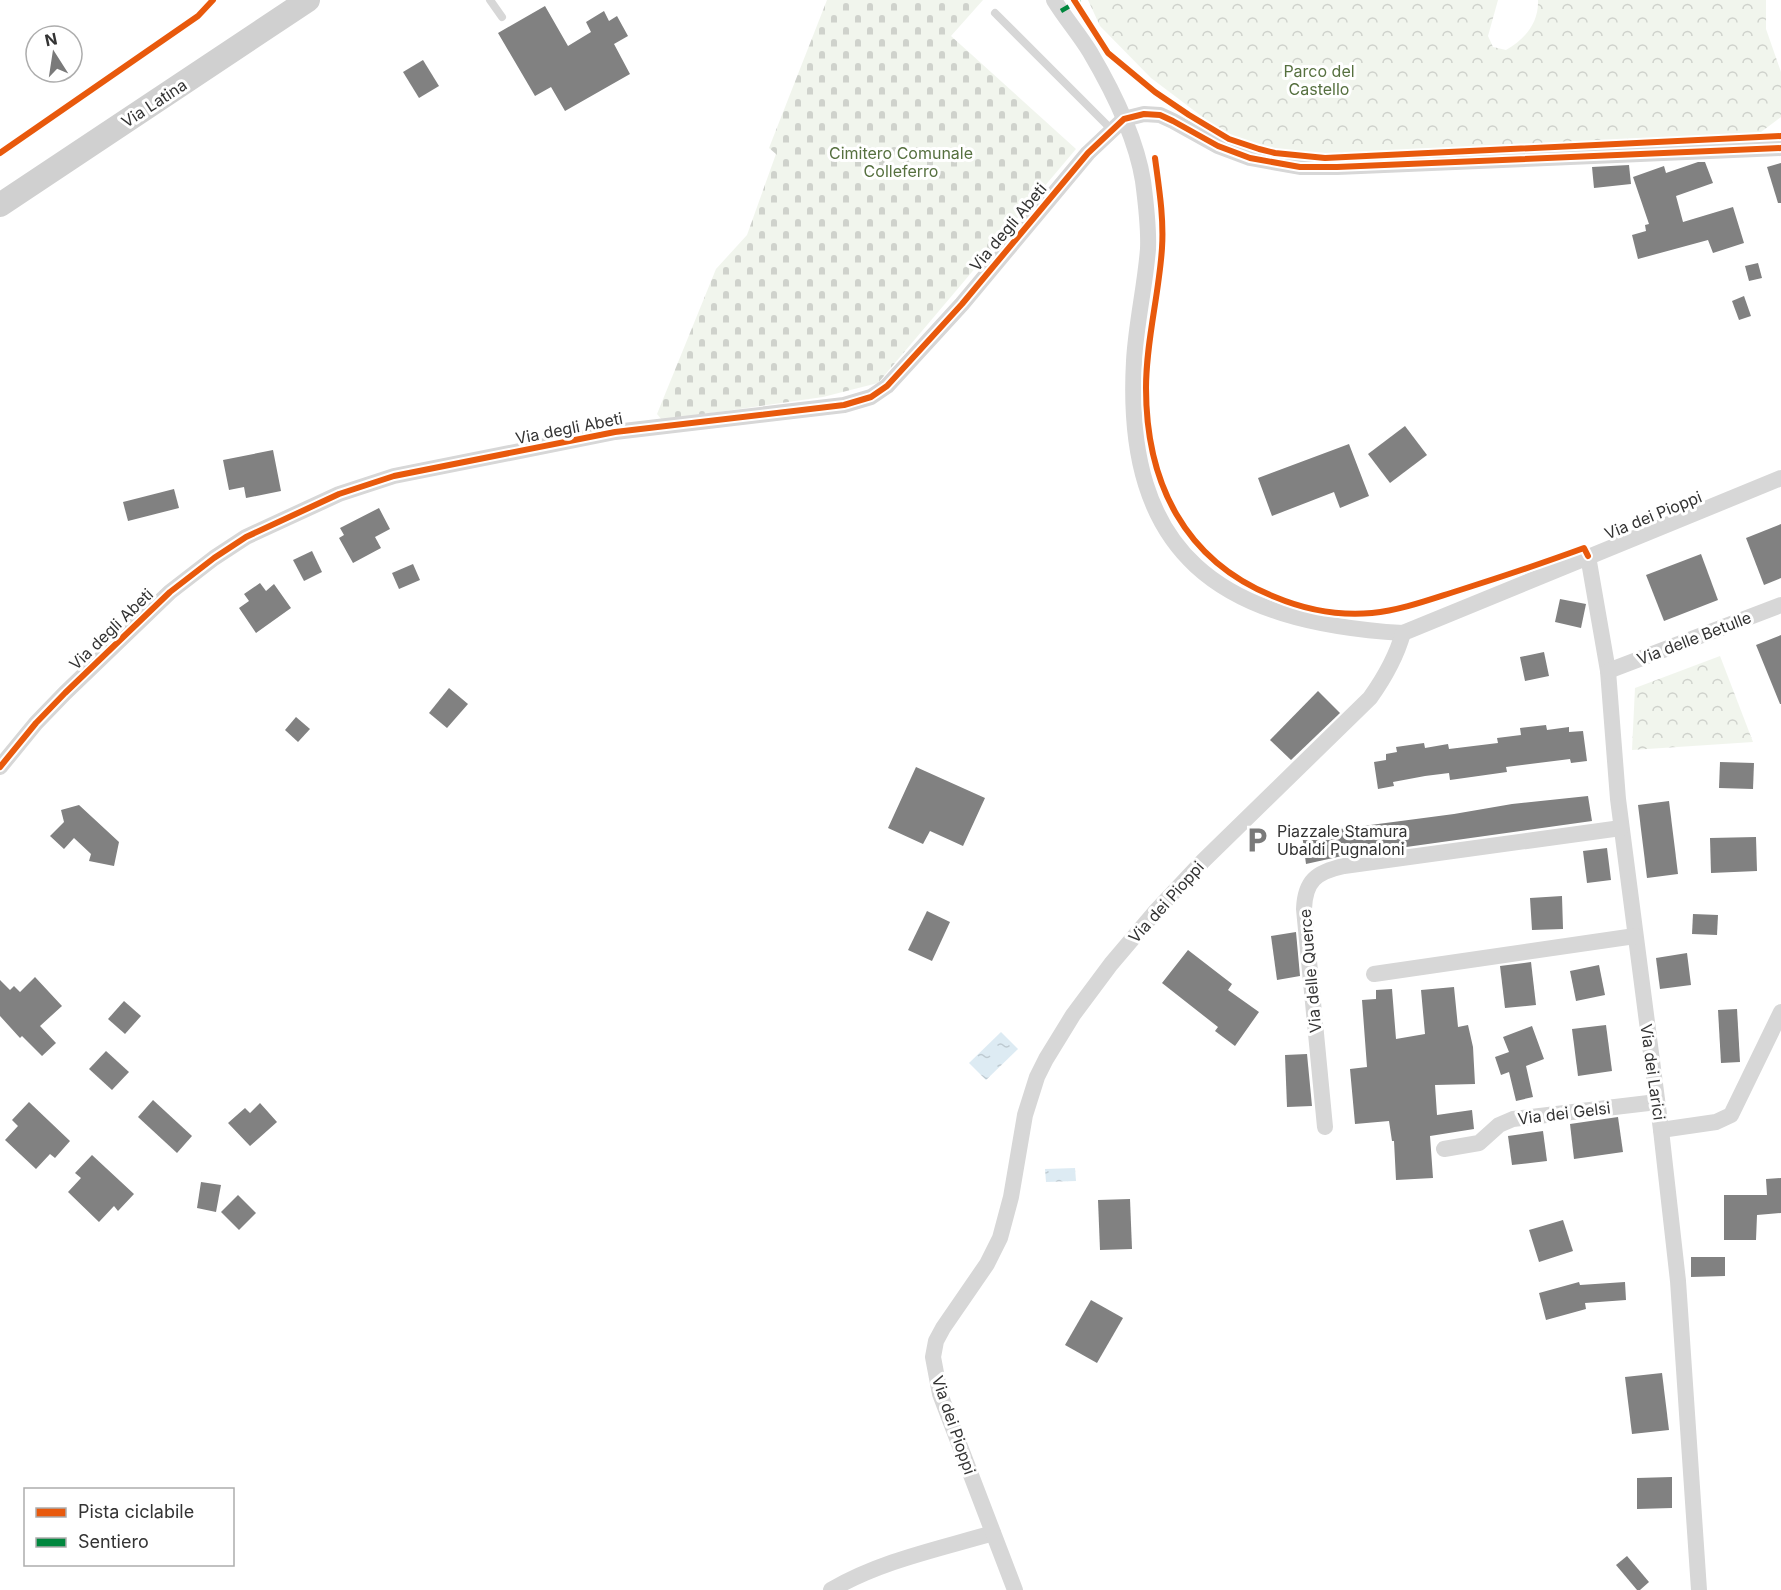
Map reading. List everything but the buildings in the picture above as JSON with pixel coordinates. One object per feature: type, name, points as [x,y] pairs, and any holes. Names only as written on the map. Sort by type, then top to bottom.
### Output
[{"type":"main road","name":"Via Latina","points":[[0,205],[308,0]]},
{"type":"street","points":[[1054,0],[1091,55],[1118,124],[1138,157],[1148,230],[1134,357],[1133,404],[1142,474],[1162,525],[1180,549],[1204,572],[1231,591],[1258,605],[1281,614],[1321,624],[1403,633]]},
{"type":"street","points":[[1118,124],[1144,114],[1160,116],[1235,153],[1267,162],[1300,167],[1337,168],[1781,148]]},
{"type":"street","name":"Via degli Abeti","points":[[0,767],[36,723],[65,693],[170,592],[246,537],[339,494],[394,476],[615,432],[844,405],[877,394],[933,337],[1077,165],[1118,124]]},
{"type":"street","name":"Via dei Pioppi","points":[[1015,1590],[938,1386],[933,1353],[936,1341],[945,1324],[974,1284],[1000,1238],[1011,1197],[1025,1115],[1037,1077],[1079,1006],[1150,918],[1203,861],[1370,698],[1389,669],[1403,633],[1781,478]]},
{"type":"street","name":"Via dei Larici","points":[[1588,556],[1608,671],[1622,828],[1678,1281],[1699,1590]]},
{"type":"street","name":"Via delle Betulle","points":[[1608,671],[1781,605]]},
{"type":"street","name":"Via delle Querce","points":[[1324,1127],[1304,909],[1306,892],[1313,880],[1325,872],[1344,866],[1622,828]]},
{"type":"street","points":[[1374,974],[1635,936]]},
{"type":"street","points":[[1661,1130],[1716,1122],[1731,1115],[1781,1012]]},
{"type":"street","name":"Via dei Gelsi","points":[[1444,1149],[1479,1143],[1499,1125],[1513,1119],[1657,1102]]},
{"type":"street","points":[[831,1590],[903,1559],[993,1533]]},
{"type":"lane","points":[[490,0],[502,18]]},
{"type":"lane","points":[[995,13],[1118,124]]},
{"type":"green space","name":"Cimitero Comunale Colleferro","points":[[827,0],[983,0],[951,36],[1076,149],[878,383],[823,397],[662,420],[657,414],[716,269],[747,235],[776,154],[769,148]]},
{"type":"green space","name":"Parco del Castello","points":[[1088,0],[1498,0],[1488,36],[1493,47],[1506,50],[1530,30],[1536,16],[1538,0],[1766,0],[1766,29],[1781,72],[1781,117],[1757,135],[1730,143],[1654,145],[1520,154],[1478,146],[1321,161],[1273,155],[1229,137],[1151,78],[1100,26]]},
{"type":"green space","points":[[1720,656],[1753,742],[1632,750],[1635,688]]},
{"type":"water","points":[[1001,1032],[1018,1049],[986,1080],[969,1063]]},
{"type":"water","points":[[1075,1168],[1076,1181],[1046,1182],[1045,1169]]},
{"type":"marked path","points":[[1061,11],[1080,0]]},
{"type":"cycle path","points":[[0,153],[198,16],[213,0]]},
{"type":"cycle path","points":[[1074,0],[1108,53],[1155,92],[1229,139],[1275,153],[1325,158],[1781,136]]},
{"type":"cycle path","points":[[0,767],[36,723],[65,693],[170,592],[246,537],[339,494],[394,476],[615,432],[844,405],[871,397],[887,386],[962,304],[1088,153],[1124,119],[1144,114],[1160,115],[1218,146],[1250,158],[1300,167],[1781,148]]},
{"type":"cycle path","points":[[1155,158],[1161,203],[1162,237],[1147,370],[1148,422],[1153,455],[1163,486],[1176,514],[1194,540],[1216,562],[1243,582],[1287,602],[1310,609],[1359,614],[1383,612],[1416,604],[1584,548],[1588,556]]},
{"type":"place","name":"Piazzale Stamura Ubaldi Pugnaloni","points":[[1257,840]]}]
